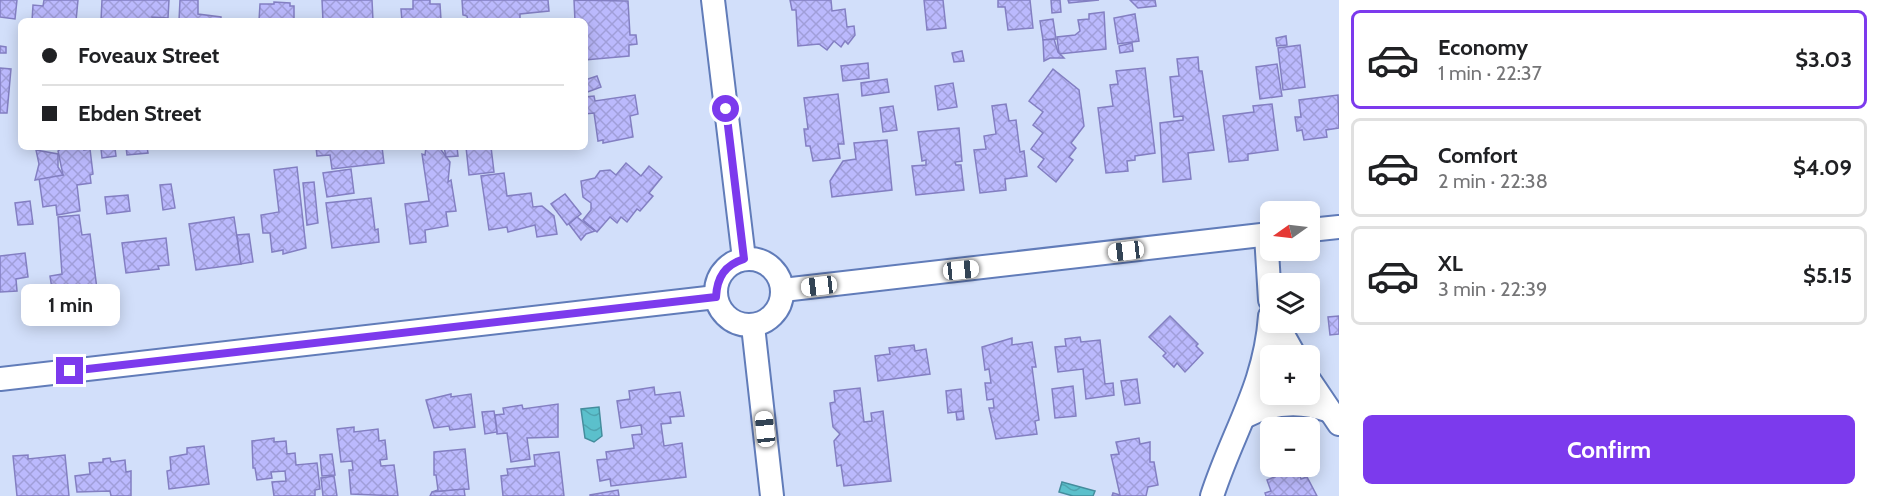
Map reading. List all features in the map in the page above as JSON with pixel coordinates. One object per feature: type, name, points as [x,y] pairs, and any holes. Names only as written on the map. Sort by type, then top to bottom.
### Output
[{"type":"street","points":[[713,0],[744,259]]},
{"type":"street","points":[[1320,229],[1339,227]]},
{"type":"street","points":[[783,290],[1260,236]]},
{"type":"street","points":[[744,259],[766,263],[774,270],[783,290],[782,300],[771,318],[753,326],[729,319],[716,297],[720,277],[726,268],[744,259]]},
{"type":"street","points":[[0,379],[716,297]]},
{"type":"street","points":[[753,326],[772,496]]},
{"type":"street","points":[[1212,496],[1264,363],[1268,333]]},
{"type":"street","points":[[1320,396],[1334,418]]},
{"type":"street","points":[[1244,417],[1267,407],[1292,403],[1334,418]]},
{"type":"water","points":[[599,407],[602,436],[594,442],[585,438],[581,409]]},
{"type":"water","points":[[1062,482],[1095,491],[1093,496],[1073,496],[1059,492]]},
{"type":"building","points":[[0,0],[17,0],[15,19],[0,17]]},
{"type":"building","points":[[44,0],[78,0],[76,18],[32,18],[33,5],[43,6]]},
{"type":"building","points":[[102,0],[169,0],[168,18],[101,18]]},
{"type":"building","points":[[180,0],[198,0],[198,14],[221,17],[221,18],[179,18]]},
{"type":"building","points":[[322,0],[372,0],[373,18],[323,18]]},
{"type":"building","points":[[413,0],[430,0],[430,4],[440,4],[441,18],[402,18],[401,9],[413,9]]},
{"type":"building","points":[[462,0],[548,0],[549,11],[520,14],[520,18],[467,18],[463,15]]},
{"type":"building","points":[[574,0],[628,1],[630,35],[636,35],[637,44],[629,45],[629,56],[588,60],[588,18],[575,18]]},
{"type":"building","points":[[790,0],[831,0],[832,11],[845,9],[847,27],[854,26],[855,35],[848,44],[845,41],[841,47],[834,41],[827,50],[819,44],[798,46],[796,10],[792,10]]},
{"type":"building","points":[[924,0],[943,0],[946,28],[927,30]]},
{"type":"building","points":[[998,0],[1030,0],[1033,28],[1008,30],[1005,7],[998,7]]},
{"type":"building","points":[[1051,0],[1060,0],[1061,12],[1052,13]]},
{"type":"building","points":[[1068,0],[1099,0],[1069,3]]},
{"type":"building","points":[[1130,0],[1155,0],[1156,6],[1138,8]]},
{"type":"building","points":[[274,2],[290,3],[290,6],[294,6],[294,18],[259,18],[260,4],[274,4]]},
{"type":"building","points":[[1104,12],[1106,49],[1059,54],[1057,37],[1075,35],[1080,31],[1078,20],[1089,19],[1089,14]]},
{"type":"building","points":[[1135,14],[1139,41],[1118,44],[1114,18]]},
{"type":"building","points":[[1053,19],[1056,39],[1043,40],[1040,21]]},
{"type":"building","points":[[1286,36],[1287,45],[1277,46],[1276,38]]},
{"type":"building","points":[[1054,39],[1058,52],[1064,58],[1050,58],[1044,61],[1043,40]]},
{"type":"building","points":[[1132,43],[1133,51],[1120,53],[1119,46]]},
{"type":"building","points":[[1300,45],[1305,87],[1283,90],[1278,48]]},
{"type":"building","points":[[0,46],[6,47],[6,53],[0,53]]},
{"type":"building","points":[[962,51],[964,61],[954,62],[952,53]]},
{"type":"building","points":[[1198,57],[1214,150],[1188,153],[1191,179],[1163,182],[1160,123],[1183,120],[1183,116],[1174,117],[1170,77],[1179,76],[1177,59]]},
{"type":"building","points":[[868,63],[869,78],[843,81],[841,66]]},
{"type":"building","points":[[1277,64],[1282,96],[1260,99],[1256,67]]},
{"type":"building","points":[[0,68],[11,69],[7,113],[0,113]]},
{"type":"building","points":[[1145,68],[1155,153],[1135,156],[1135,160],[1127,161],[1128,171],[1106,173],[1098,108],[1113,106],[1110,85],[1118,84],[1116,71]]},
{"type":"building","points":[[1053,69],[1079,90],[1084,126],[1071,143],[1076,148],[1069,157],[1073,160],[1056,182],[1038,167],[1044,159],[1031,149],[1043,133],[1033,125],[1043,112],[1029,101]]},
{"type":"building","points":[[597,76],[601,87],[588,92],[588,79]]},
{"type":"building","points":[[887,79],[889,92],[862,96],[861,83]]},
{"type":"building","points":[[953,83],[957,107],[938,110],[935,86]]},
{"type":"building","points":[[838,94],[844,144],[838,144],[840,158],[813,161],[810,146],[806,146],[804,129],[808,129],[804,98]]},
{"type":"building","points":[[635,95],[638,114],[630,116],[633,137],[603,143],[603,140],[598,141],[594,113],[588,114],[588,97],[594,96],[595,101]]},
{"type":"building","points":[[1338,95],[1339,128],[1326,130],[1327,137],[1304,140],[1302,130],[1297,131],[1295,117],[1301,117],[1299,100]]},
{"type":"building","points":[[1006,104],[1009,121],[1016,120],[1020,152],[1024,151],[1027,176],[1005,179],[1006,190],[980,193],[974,150],[986,149],[984,136],[996,134],[992,106]]},
{"type":"building","points":[[1272,104],[1278,150],[1248,154],[1248,160],[1229,162],[1223,116],[1254,112],[1253,106]]},
{"type":"building","points":[[893,106],[897,130],[883,132],[880,108]]},
{"type":"building","points":[[959,128],[962,161],[955,162],[956,165],[961,165],[964,190],[916,195],[912,166],[926,165],[926,160],[922,161],[918,132]]},
{"type":"building","points":[[887,140],[892,190],[832,197],[830,181],[843,161],[856,159],[854,143]]},
{"type":"building","points":[[36,150],[58,154],[58,167],[63,175],[35,180],[39,164]]},
{"type":"building","points":[[90,150],[93,174],[90,175],[91,183],[77,185],[80,211],[57,215],[56,205],[43,207],[39,178],[63,175],[58,151]]},
{"type":"building","points":[[101,150],[115,150],[116,156],[102,158]]},
{"type":"building","points":[[126,150],[148,150],[148,153],[127,155]]},
{"type":"building","points":[[316,150],[382,150],[384,163],[332,169],[330,155],[317,156]]},
{"type":"building","points":[[426,150],[441,150],[450,162],[448,182],[451,180],[456,211],[446,212],[448,226],[425,230],[426,242],[410,244],[405,204],[429,201],[422,154],[425,155]]},
{"type":"building","points":[[445,150],[457,150],[458,156],[446,157]]},
{"type":"building","points":[[466,150],[491,150],[494,172],[469,175]]},
{"type":"building","points":[[626,163],[641,176],[649,166],[662,177],[649,193],[653,196],[640,211],[637,209],[627,222],[621,217],[617,223],[610,217],[597,232],[583,220],[591,210],[591,203],[583,197],[581,181],[595,178],[600,171],[610,170],[616,175]]},
{"type":"building","points":[[297,167],[306,248],[283,254],[283,250],[272,252],[270,233],[263,233],[261,215],[279,212],[274,170]]},
{"type":"building","points":[[351,169],[354,193],[327,197],[323,173]]},
{"type":"building","points":[[504,173],[507,196],[531,193],[533,207],[542,206],[554,216],[557,234],[537,237],[535,225],[508,232],[507,227],[489,230],[481,176]]},
{"type":"building","points":[[314,182],[318,223],[307,225],[303,183]]},
{"type":"building","points":[[171,184],[175,208],[163,210],[160,185]]},
{"type":"building","points":[[565,194],[581,214],[567,225],[551,204]]},
{"type":"building","points":[[128,195],[130,211],[107,214],[105,197]]},
{"type":"building","points":[[371,198],[379,242],[332,248],[326,203]]},
{"type":"building","points":[[30,201],[33,224],[18,225],[15,203]]},
{"type":"building","points":[[79,215],[82,235],[90,234],[97,289],[53,295],[50,276],[62,274],[58,217]]},
{"type":"building","points":[[234,217],[241,264],[196,270],[189,224]]},
{"type":"building","points":[[577,217],[595,231],[586,234],[581,240],[569,224]]},
{"type":"building","points":[[249,234],[253,262],[241,264],[237,235]]},
{"type":"building","points":[[166,238],[169,265],[158,266],[159,269],[126,273],[122,243]]},
{"type":"building","points":[[25,253],[28,277],[16,279],[17,291],[0,292],[0,256]]},
{"type":"building","points":[[1170,316],[1198,344],[1196,346],[1203,353],[1185,372],[1177,363],[1174,367],[1163,356],[1166,353],[1149,337]]},
{"type":"building","points":[[1339,316],[1339,334],[1330,335],[1328,317]]},
{"type":"building","points":[[1080,337],[1081,342],[1100,340],[1105,384],[1113,383],[1114,395],[1086,399],[1083,369],[1058,372],[1055,347],[1066,346],[1065,339]]},
{"type":"building","points":[[1012,338],[1012,345],[1032,342],[1036,367],[1032,367],[1039,420],[1035,421],[1037,434],[996,439],[989,408],[994,408],[993,399],[987,400],[985,383],[991,383],[989,369],[985,370],[982,347]]},
{"type":"building","points":[[914,345],[915,351],[926,349],[930,374],[878,381],[875,356],[890,354],[889,348]]},
{"type":"building","points":[[1137,379],[1140,403],[1125,405],[1121,381]]},
{"type":"building","points":[[1073,386],[1076,416],[1055,418],[1052,389]]},
{"type":"building","points":[[654,387],[655,395],[680,392],[684,416],[670,417],[671,423],[661,424],[664,446],[682,443],[686,477],[611,486],[610,479],[600,481],[597,460],[607,459],[606,452],[634,448],[632,435],[642,434],[641,425],[621,428],[617,401],[630,399],[629,391]]},
{"type":"building","points":[[860,388],[864,422],[872,421],[871,413],[883,411],[891,481],[844,486],[841,465],[837,466],[834,441],[840,434],[833,427],[830,403],[835,402],[834,391]]},
{"type":"building","points":[[961,389],[963,411],[948,413],[946,391]]},
{"type":"building","points":[[451,394],[451,397],[471,394],[475,427],[450,430],[449,426],[434,428],[426,400]]},
{"type":"building","points":[[558,404],[558,437],[527,438],[530,459],[511,462],[507,433],[497,434],[495,415],[504,414],[503,408],[522,405],[523,409]]},
{"type":"building","points":[[494,411],[497,432],[485,434],[482,412]]},
{"type":"building","points":[[963,411],[964,419],[957,420],[956,412]]},
{"type":"building","points":[[354,427],[354,432],[378,429],[379,441],[385,440],[387,459],[380,460],[381,466],[394,465],[398,496],[351,494],[349,470],[353,470],[352,461],[341,462],[337,429]]},
{"type":"building","points":[[274,438],[274,442],[286,441],[287,454],[295,453],[296,465],[317,463],[320,489],[315,490],[315,496],[274,496],[272,482],[286,481],[285,471],[271,472],[272,478],[257,480],[255,468],[253,468],[252,441]]},
{"type":"building","points":[[1139,438],[1140,444],[1150,442],[1150,462],[1154,462],[1158,485],[1148,487],[1146,496],[1112,496],[1113,493],[1120,495],[1111,455],[1119,454],[1116,442]]},
{"type":"building","points":[[204,446],[209,484],[169,489],[167,471],[171,470],[170,457],[187,454],[187,448]]},
{"type":"building","points":[[465,449],[469,489],[432,492],[438,490],[436,475],[434,475],[434,452]]},
{"type":"building","points":[[559,452],[564,496],[503,496],[501,476],[508,475],[507,469],[535,466],[534,455]]},
{"type":"building","points":[[332,454],[335,475],[322,476],[320,455]]},
{"type":"building","points":[[28,455],[28,459],[65,455],[69,496],[17,496],[13,456]]},
{"type":"building","points":[[110,458],[111,462],[125,460],[126,472],[131,471],[131,496],[111,496],[110,491],[77,492],[75,476],[90,474],[89,463],[103,462],[103,459]]},
{"type":"building","points":[[334,476],[337,496],[323,496],[321,478]]},
{"type":"building","points":[[1274,477],[1300,477],[1301,479],[1307,477],[1317,496],[1266,496],[1265,493],[1271,491],[1267,480]]},
{"type":"building","points":[[464,489],[465,496],[430,496],[432,492]]},
{"type":"building","points":[[618,490],[619,496],[590,496],[590,495]]},
{"type":"route","points":[[70,371],[716,297],[720,277],[726,268],[744,259],[726,109]]}]
